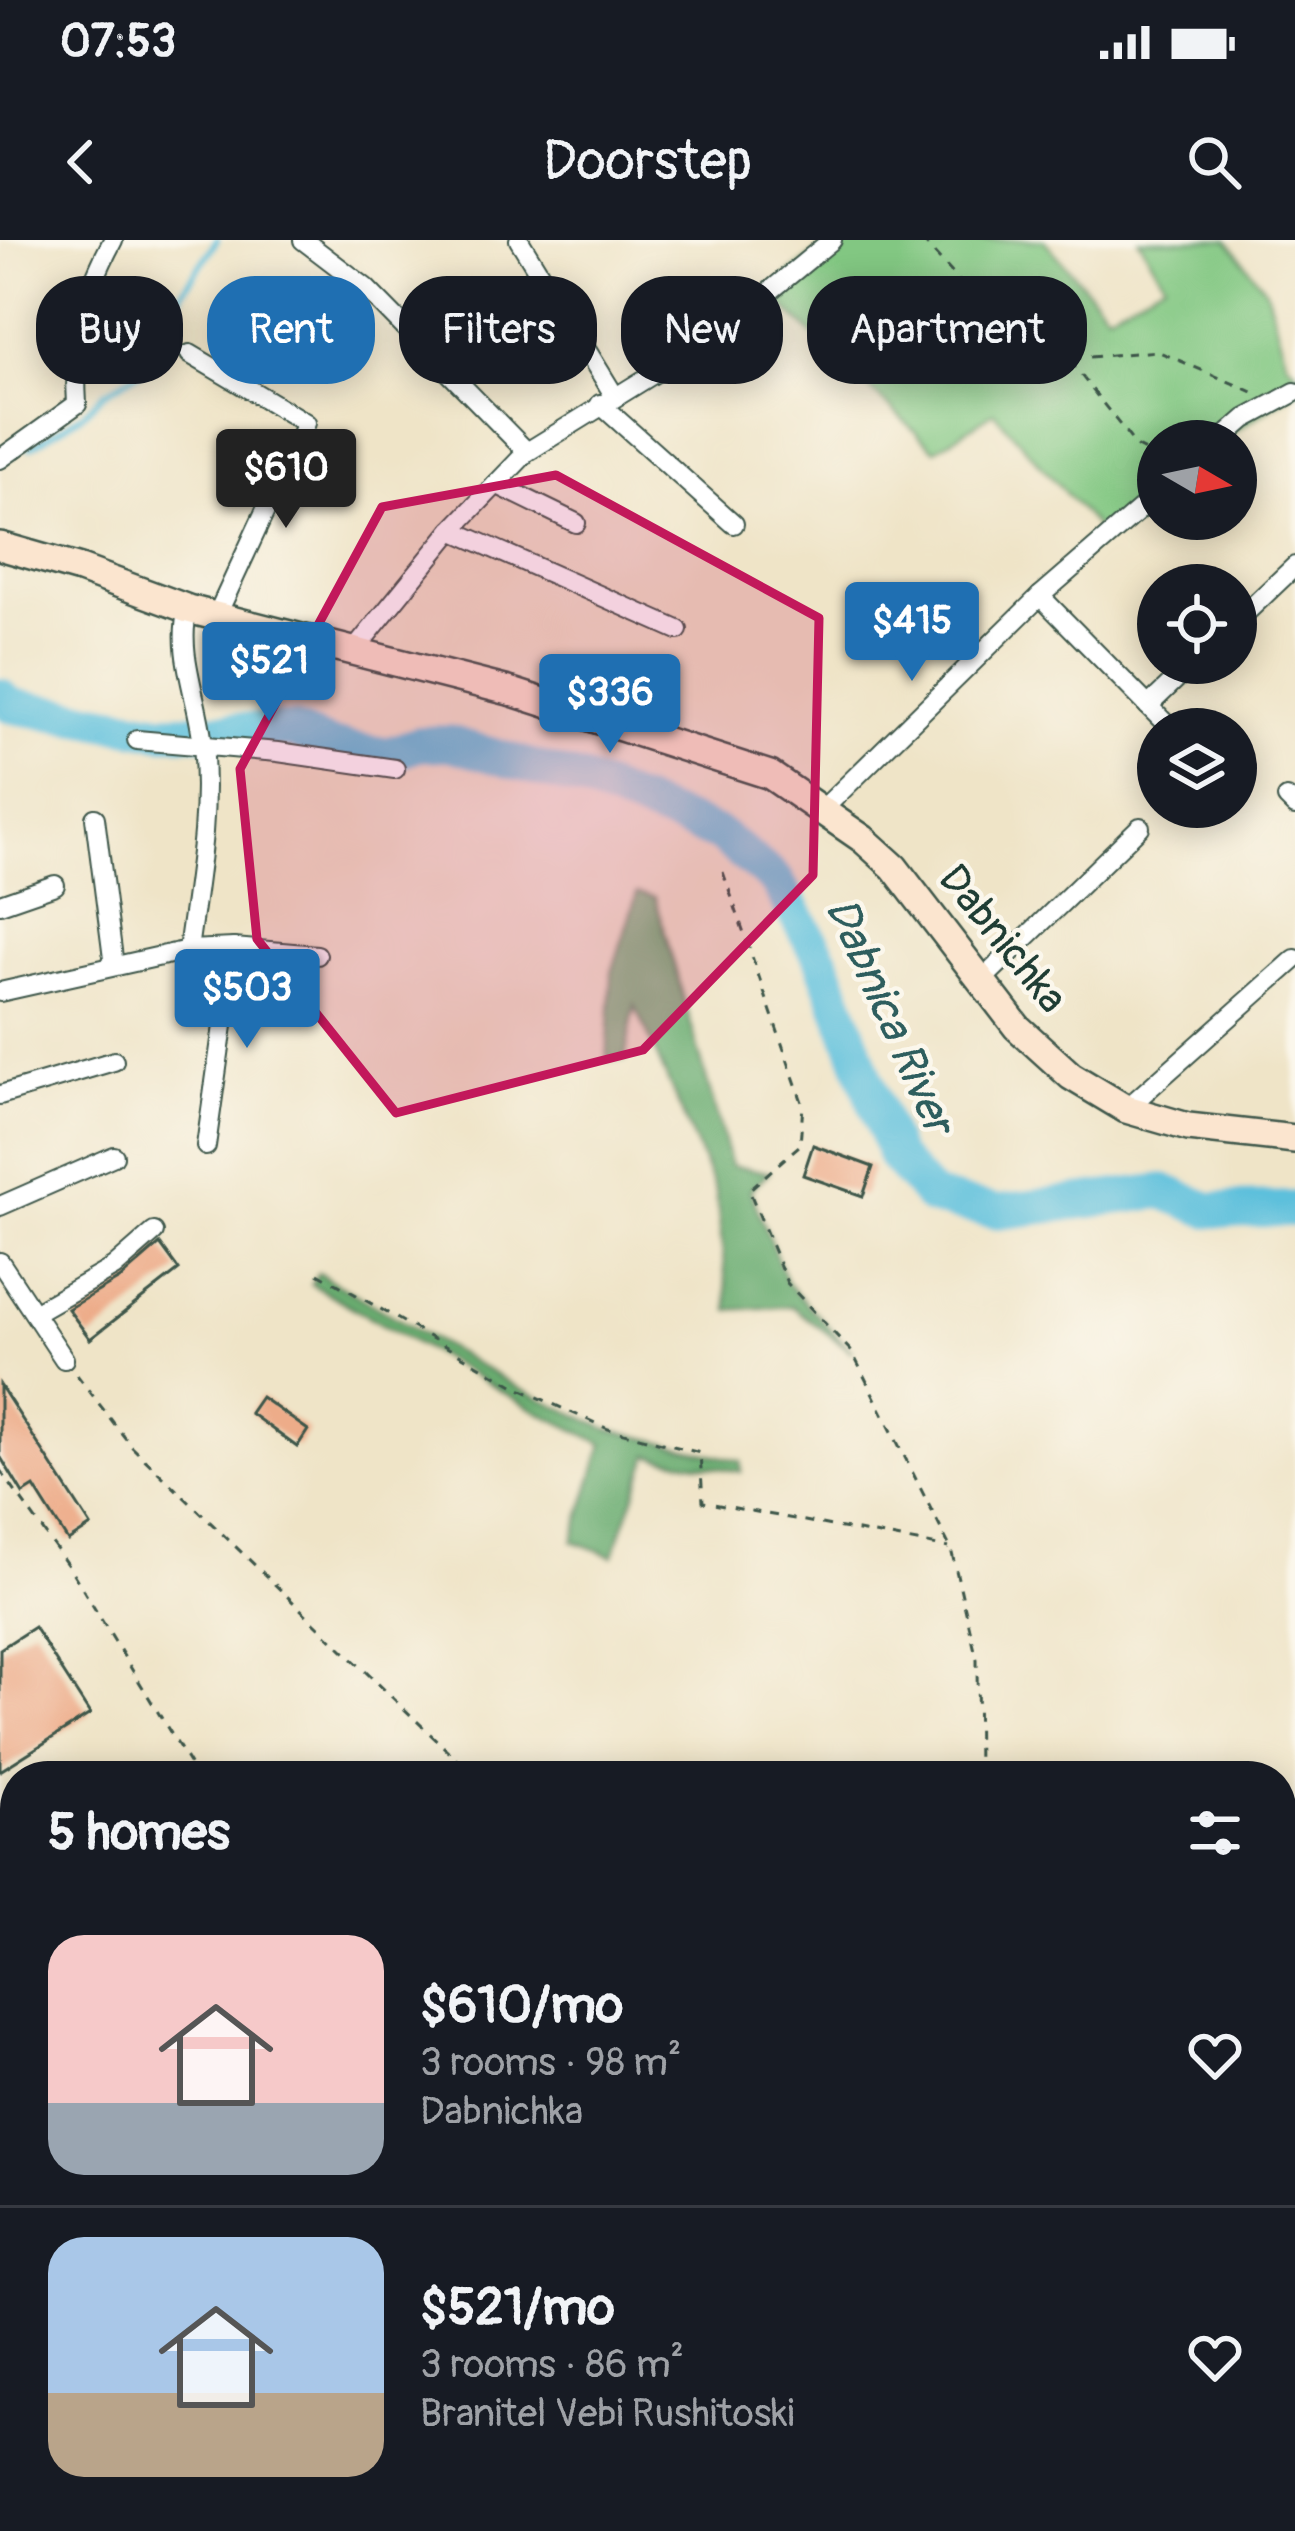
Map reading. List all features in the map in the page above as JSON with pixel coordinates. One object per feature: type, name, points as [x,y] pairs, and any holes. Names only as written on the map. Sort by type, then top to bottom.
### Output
[{"type":"street","points":[[0,459],[77,404],[79,320],[91,281],[113,240]]},
{"type":"street","points":[[303,240],[366,288],[527,452]]},
{"type":"street","points":[[519,240],[607,399],[734,524]]},
{"type":"street","points":[[352,653],[452,530],[527,452],[718,334],[832,240]]},
{"type":"street","points":[[188,950],[203,844],[203,746],[182,633],[202,613],[306,423],[190,354]]},
{"type":"street","points":[[1244,420],[1295,392]]},
{"type":"street","points":[[496,484],[576,523]]},
{"type":"street","points":[[822,811],[1040,596],[1137,512]]},
{"type":"street","points":[[452,530],[678,630]]},
{"type":"street","name":"Dabnichka","points":[[0,546],[202,613],[509,692],[770,775],[863,838],[894,867],[980,982],[1042,1053],[1126,1109],[1188,1127],[1295,1139]]},
{"type":"street","points":[[1257,602],[1295,566]]},
{"type":"street","points":[[1040,596],[1148,706],[1171,684]]},
{"type":"street","points":[[137,740],[278,752],[395,769]]},
{"type":"street","points":[[95,818],[114,967]]},
{"type":"street","points":[[980,982],[1139,828]]},
{"type":"street","points":[[0,904],[55,885]]},
{"type":"street","points":[[206,1146],[234,948]]},
{"type":"street","points":[[0,992],[188,950],[234,948],[316,955]]},
{"type":"street","points":[[1126,1109],[1295,959]]},
{"type":"street","points":[[0,1095],[114,1061]]},
{"type":"street","points":[[0,1206],[113,1156]]},
{"type":"street","points":[[34,1313],[114,1267],[154,1232]]},
{"type":"street","points":[[0,1262],[64,1359]]},
{"type":"path","points":[[922,240],[955,276]]},
{"type":"path","points":[[1087,357],[1157,351],[1275,403]]},
{"type":"path","points":[[1087,382],[1137,447]]},
{"type":"path","points":[[723,872],[803,1105],[800,1145],[749,1190],[787,1283],[852,1352],[951,1549],[977,1659],[978,1761]]},
{"type":"path","points":[[318,1274],[520,1389],[608,1429],[700,1453],[703,1502],[951,1549]]},
{"type":"path","points":[[64,1359],[132,1447],[459,1761]]},
{"type":"path","points":[[0,1470],[71,1570],[188,1761]]},
{"type":"highlighted area","points":[[556,475],[819,618],[813,875],[643,1050],[396,1113],[257,939],[240,769],[382,507]]},
{"type":"green space","points":[[832,240],[1044,240],[1075,276],[807,276],[807,329],[783,306],[783,278]]},
{"type":"green space","points":[[1139,240],[1227,240],[1266,290],[1287,362],[1295,369],[1295,392],[1252,420],[1137,420],[1137,512],[1106,539],[994,412],[935,450],[865,384],[1087,384],[1087,290],[1107,313],[1165,282]]},
{"type":"green space","points":[[637,893],[655,897],[731,1166],[769,1172],[750,1190],[787,1283],[852,1352],[792,1306],[729,1310],[716,1192],[635,1005],[625,1059],[607,1060],[612,972]]},
{"type":"green space","points":[[318,1273],[520,1389],[608,1429],[740,1461],[741,1472],[649,1455],[613,1556],[573,1541],[603,1444],[311,1284]]},
{"type":"building","points":[[813,1145],[873,1167],[863,1196],[803,1175]]},
{"type":"building","points":[[160,1244],[179,1270],[90,1339],[68,1309],[121,1278]]},
{"type":"building","points":[[0,1385],[91,1526],[68,1541],[34,1487],[23,1494],[0,1456]]},
{"type":"building","points":[[261,1397],[308,1430],[297,1447],[250,1413]]},
{"type":"building","points":[[34,1627],[90,1714],[16,1761],[0,1761],[0,1649]]},
{"type":"waterway","points":[[30,448],[146,368],[167,338],[181,294],[217,240]]},
{"type":"waterway","name":"Dabnica River","points":[[0,696],[12,706],[162,731],[292,730],[330,746],[386,755],[419,744],[449,743],[585,782],[719,835],[776,880],[822,960],[895,1157],[932,1198],[998,1212],[1163,1191],[1209,1210],[1295,1209]]}]
